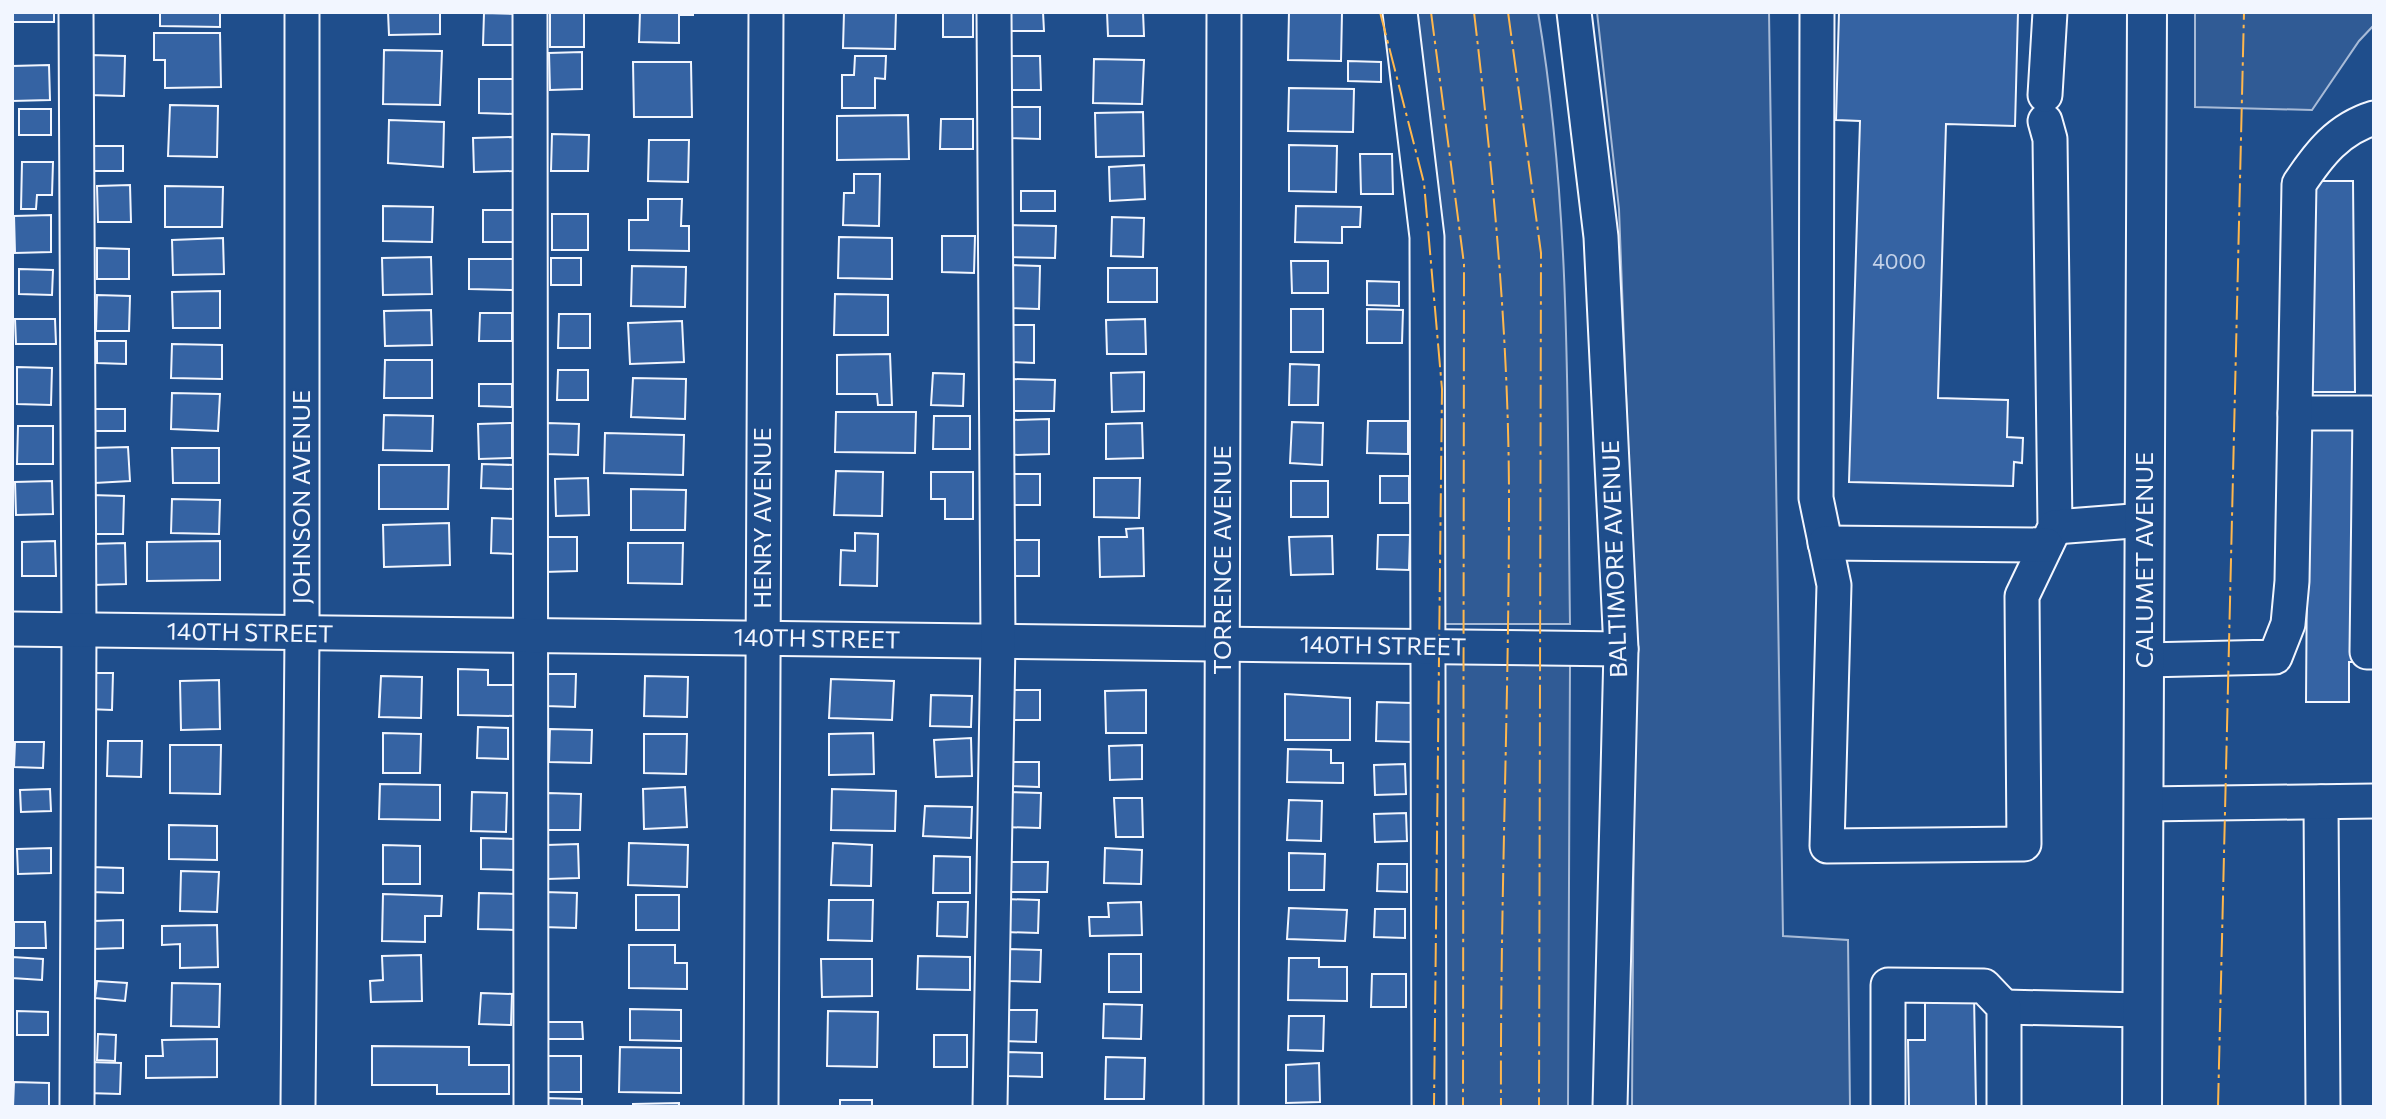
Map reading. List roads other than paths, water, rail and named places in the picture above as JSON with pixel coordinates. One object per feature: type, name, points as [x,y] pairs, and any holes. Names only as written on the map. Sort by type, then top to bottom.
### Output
[{"type":"main road","name":"CALUMET AVENUE","points":[[2142,1107],[2147,12]]},
{"type":"street","points":[[76,12],[79,630],[76,1107]]},
{"type":"street","name":"JOHNSON AVENUE","points":[[298,1107],[302,635],[302,12]]},
{"type":"street","points":[[530,12],[531,1107]]},
{"type":"street","name":"HENRY AVENUE","points":[[761,1107],[766,12]]},
{"type":"street","points":[[989,1107],[998,641],[994,12]]},
{"type":"street","name":"TORRENCE AVENUE","points":[[1221,1107],[1224,12]]},
{"type":"street","points":[[1400,12],[1427,237],[1429,1107]]},
{"type":"street","name":"BALTIMORE AVENUE","points":[[1574,12],[1601,237],[1621,649],[1610,1107]]},
{"type":"street","points":[[1817,12],[1816,498],[1834,585],[1826,846],[2024,844],[2022,596],[2051,536],[2050,152],[2045,108],[2050,12]]},
{"type":"street","points":[[2145,660],[2275,657],[2288,624],[2290,602],[2299,184],[2322,150],[2354,124],[2374,118]]},
{"type":"street","points":[[2295,413],[2372,413],[2367,652],[2374,652]]},
{"type":"street","points":[[1825,543],[2051,536],[2146,520]]},
{"type":"street","name":"140TH STREET","points":[[12,629],[302,635],[531,635],[1621,649]]},
{"type":"street","points":[[2144,804],[2374,801]]},
{"type":"street","points":[[2321,802],[2323,1107]]},
{"type":"street","points":[[1888,1107],[1888,985],[1984,986],[2004,1007],[2004,1107]]},
{"type":"street","points":[[2004,1007],[2143,1010]]}]
